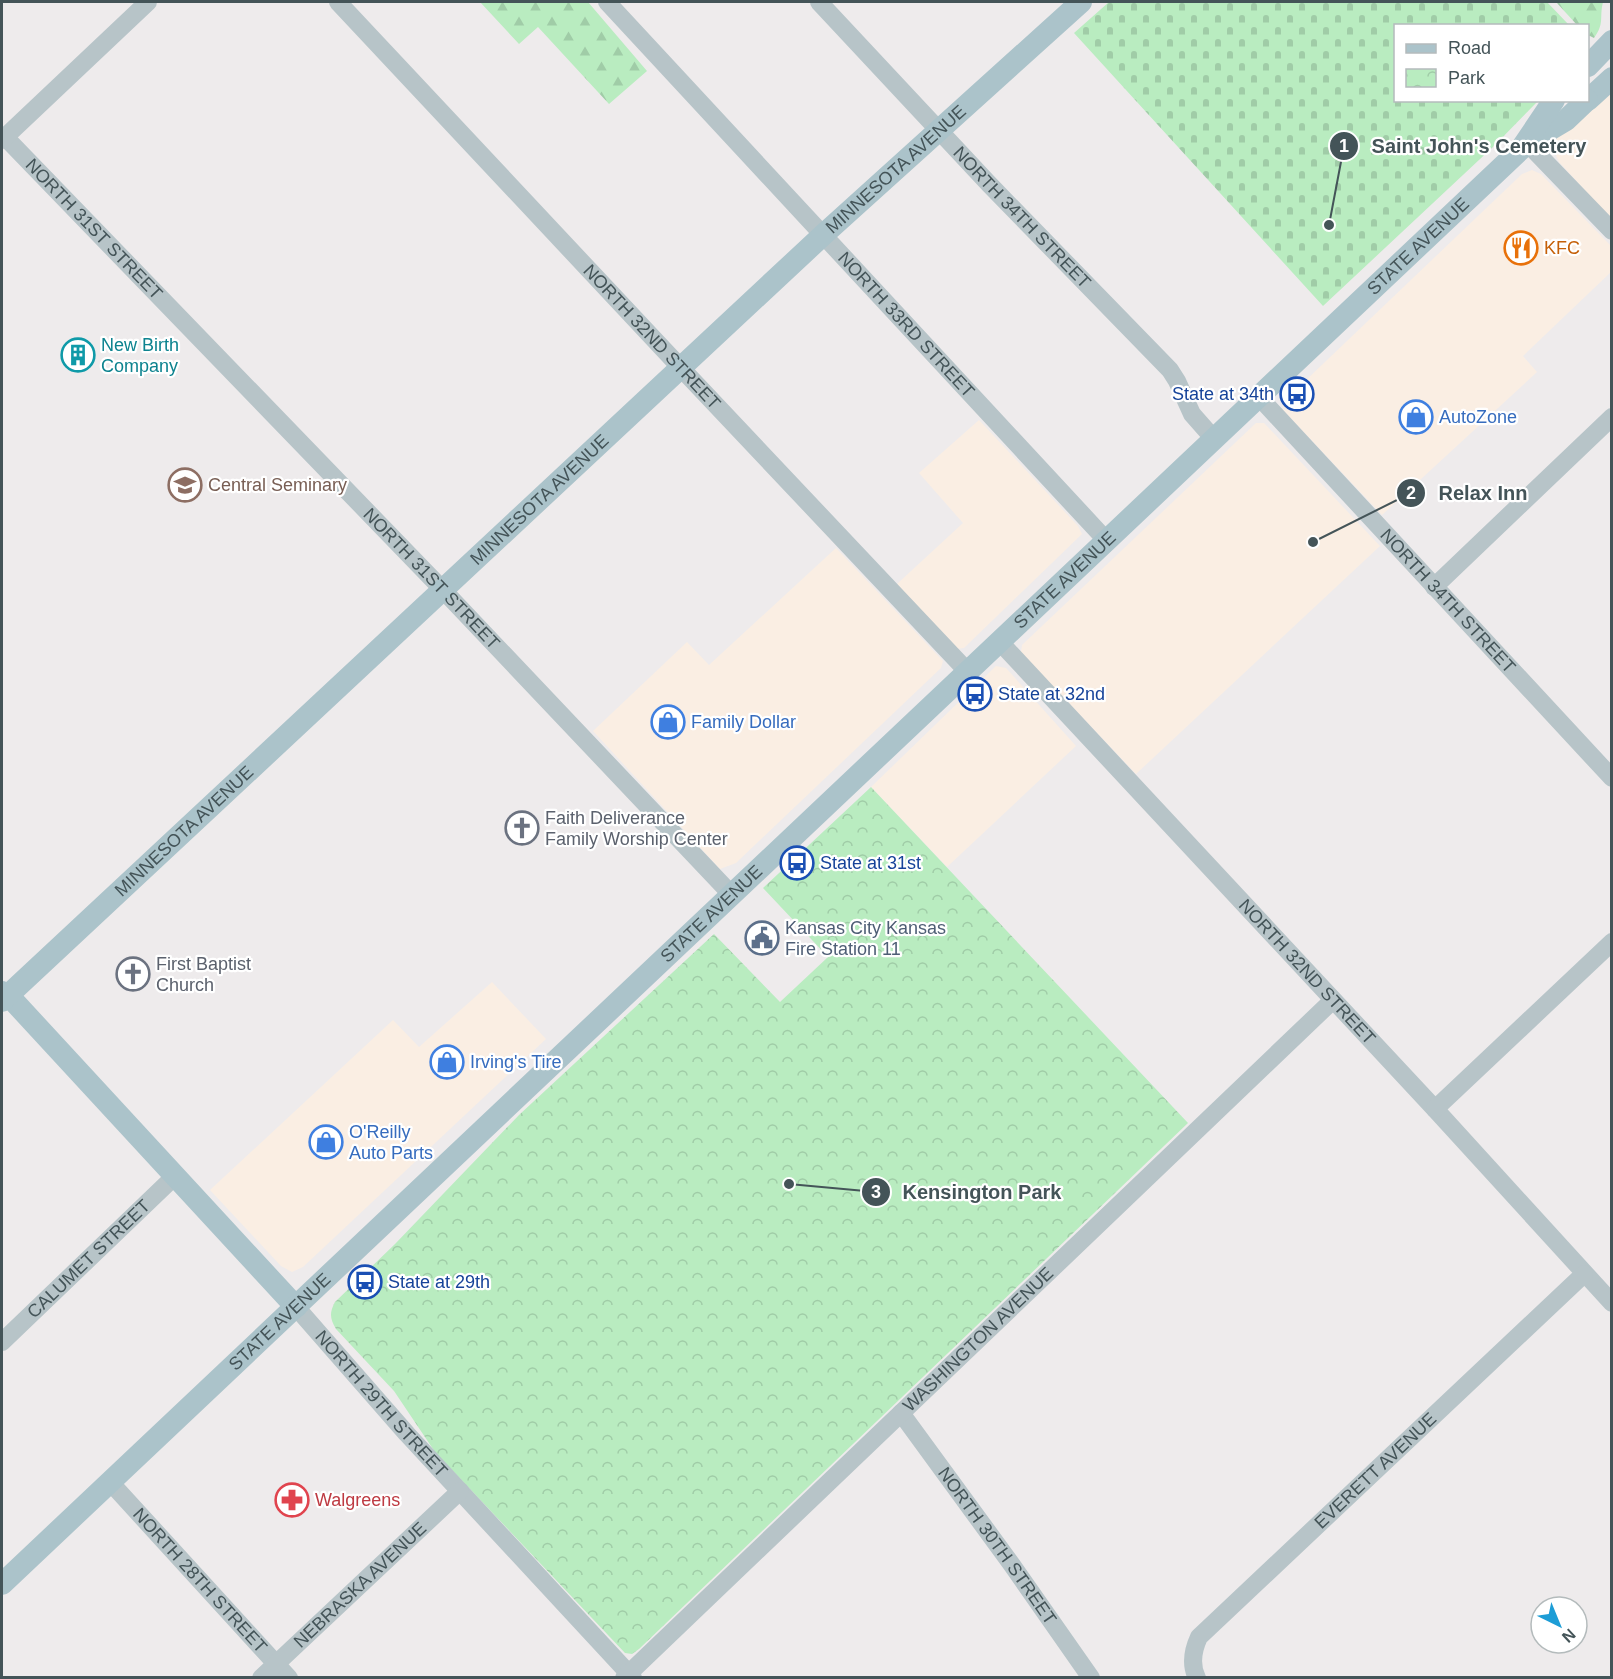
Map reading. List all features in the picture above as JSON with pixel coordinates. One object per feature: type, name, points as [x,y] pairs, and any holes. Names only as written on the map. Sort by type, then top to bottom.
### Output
[{"type":"main road","name":"MINNESOTA AVENUE","points":[[3,993],[443,590],[823,235],[1081,2]]},
{"type":"main road","points":[[1589,64],[1611,42]]},
{"type":"main road","name":"STATE AVENUE","points":[[1589,98],[1611,78]]},
{"type":"main road","name":"STATE AVENUE","points":[[1527,143],[1553,102]]},
{"type":"main road","name":"STATE AVENUE","points":[[2,1584],[1527,143],[1566,120],[1585,102]]},
{"type":"main road","name":"NORTH 29TH STREET","points":[[3,993],[296,1307]]},
{"type":"street","points":[[3,139],[148,2]]},
{"type":"street","name":"NORTH 32ND STREET","points":[[338,2],[967,671]]},
{"type":"street","name":"NORTH 33RD STREET","points":[[607,2],[1106,540]]},
{"type":"street","name":"NORTH 34TH STREET","points":[[819,2],[989,184],[1170,370],[1192,414],[1214,439]]},
{"type":"street","name":"NORTH 31ST STREET","points":[[3,139],[443,590],[730,894]]},
{"type":"street","points":[[1527,143],[1611,231]]},
{"type":"street","name":"NORTH 34TH STREET","points":[[1259,397],[1611,778]]},
{"type":"street","points":[[1434,587],[1611,417]]},
{"type":"street","name":"NORTH 32ND STREET","points":[[999,641],[1435,1109],[1611,1303]]},
{"type":"street","points":[[1435,1109],[1611,942]]},
{"type":"street","name":"WASHINGTON AVENUE","points":[[629,1676],[1332,1000]]},
{"type":"street","name":"CALUMET STREET","points":[[2,1342],[175,1176]]},
{"type":"street","name":"EVERETT AVENUE","points":[[1197,1677],[1194,1672],[1192,1651],[1198,1636],[1584,1274]]},
{"type":"street","name":"NORTH 29TH STREET","points":[[296,1307],[629,1676]]},
{"type":"street","name":"NORTH 30TH STREET","points":[[902,1413],[1091,1677]]},
{"type":"street","name":"NORTH 28TH STREET","points":[[111,1483],[289,1677]]},
{"type":"street","name":"NEBRASKA AVENUE","points":[[261,1677],[460,1491]]},
{"type":"shaded area","points":[[1611,89],[1611,219],[1559,162],[1553,149],[1554,140]]},
{"type":"shaded area","points":[[1532,170],[1541,174],[1611,246],[1611,272],[1523,356],[1537,372],[1382,515],[1283,410],[1282,403],[1522,174]]},
{"type":"shaded area","points":[[979,420],[1078,526],[1082,534],[964,648],[956,649],[897,584],[963,523],[919,473]]},
{"type":"shaded area","points":[[1256,423],[1264,423],[1380,546],[1136,774],[1027,659],[1021,652],[1022,645]]},
{"type":"shaded area","points":[[836,548],[943,661],[941,668],[736,863],[720,869],[593,731],[687,642],[709,665]]},
{"type":"shaded area","points":[[996,666],[1006,668],[1076,746],[947,867],[871,787]]},
{"type":"shaded area","points":[[492,982],[546,1039],[303,1267],[292,1272],[281,1266],[210,1190],[393,1020],[419,1047]]},
{"type":"green space","points":[[480,2],[588,2],[647,71],[609,104],[538,27],[519,44]]},
{"type":"green space","points":[[1109,2],[1547,2],[1568,24],[1394,24],[1394,102],[1537,102],[1495,145],[1323,306],[1074,33]]},
{"type":"green space","points":[[1556,2],[1603,2],[1601,24],[1594,38],[1589,36],[1589,24],[1576,24]]},
{"type":"green space","points":[[871,787],[1188,1123],[639,1649],[632,1654],[625,1653],[435,1452],[394,1391],[336,1329],[331,1319],[332,1309],[335,1302],[395,1244],[519,1115],[714,934],[780,1002],[828,957],[763,888]]},
{"type":"place","name":"Saint John's Cemetery","points":[[1329,225]]},
{"type":"place","name":"KFC","points":[[1521,248]]},
{"type":"place","name":"New Birth Company","points":[[78,355]]},
{"type":"place","name":"State at 34th","points":[[1297,394]]},
{"type":"place","name":"AutoZone","points":[[1416,417]]},
{"type":"place","name":"Central Seminary","points":[[185,485]]},
{"type":"place","name":"Relax Inn","points":[[1313,542]]},
{"type":"place","name":"State at 32nd","points":[[975,694]]},
{"type":"place","name":"Family Dollar","points":[[668,722]]},
{"type":"place","name":"Faith Deliverance Family Worship Center","points":[[522,828]]},
{"type":"place","name":"State at 31st","points":[[797,863]]},
{"type":"place","name":"Kansas City Kansas Fire Station 11","points":[[762,938]]},
{"type":"place","name":"First Baptist Church","points":[[133,974]]},
{"type":"place","name":"Irving's Tire","points":[[447,1062]]},
{"type":"place","name":"O'Reilly Auto Parts","points":[[326,1142]]},
{"type":"place","name":"Kensington Park","points":[[789,1184]]},
{"type":"place","name":"State at 29th","points":[[365,1282]]},
{"type":"place","name":"Walgreens","points":[[292,1500]]}]
